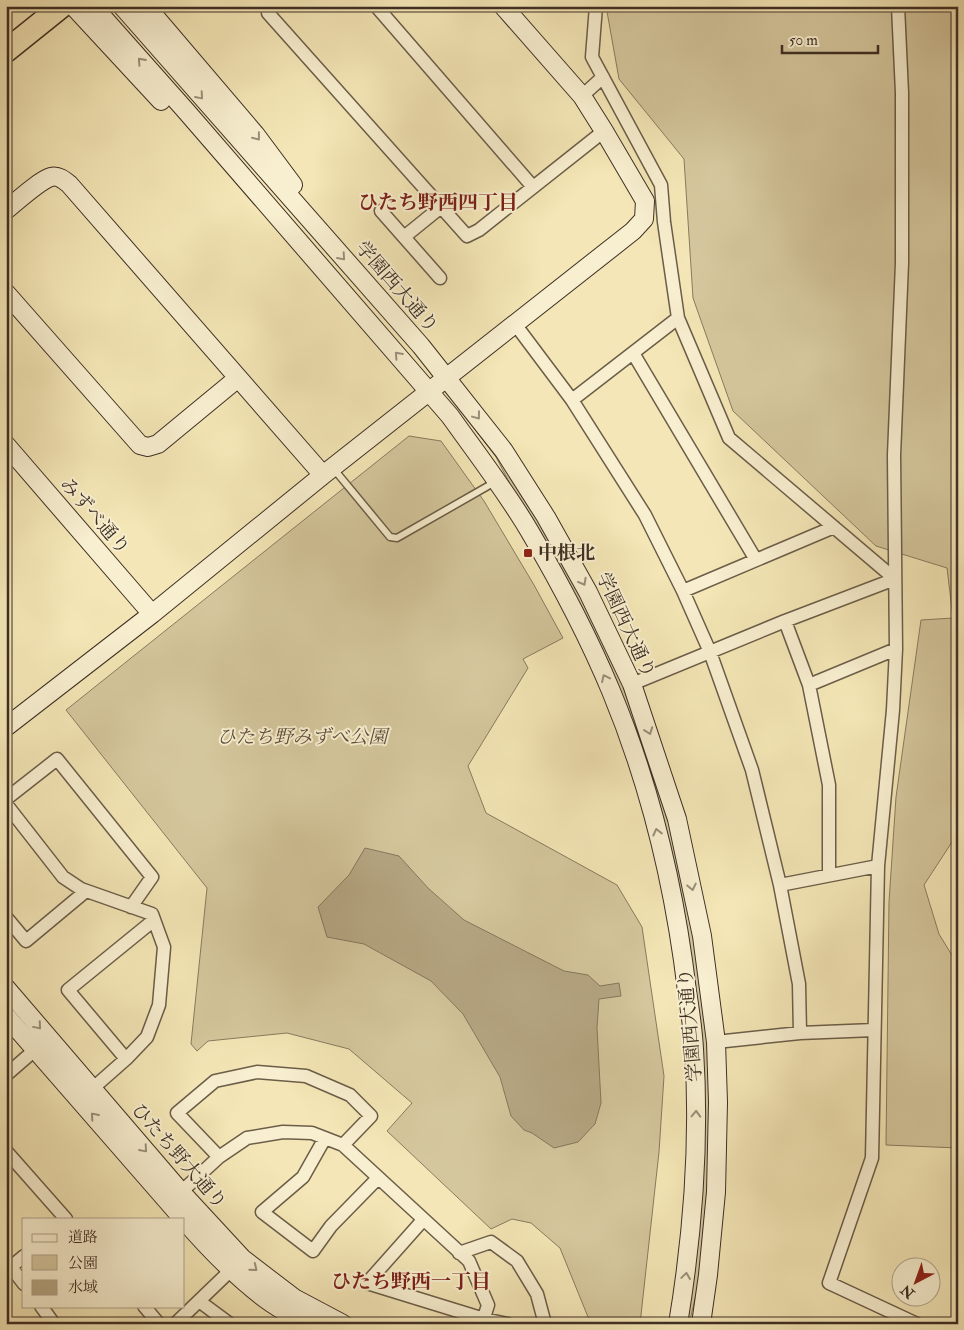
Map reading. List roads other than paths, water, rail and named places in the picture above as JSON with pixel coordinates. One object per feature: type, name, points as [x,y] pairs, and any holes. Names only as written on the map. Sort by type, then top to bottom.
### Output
[{"type":"highway","points":[[6,51],[62,6]]},
{"type":"main road","points":[[73,6],[172,113],[265,220],[332,279]]},
{"type":"main road","name":"学園西大通り","points":[[122,6],[421,346],[504,451],[546,517],[588,592],[632,684],[677,819],[702,936],[716,1042],[718,1102],[716,1192],[701,1324]]},
{"type":"main road","points":[[146,6],[256,134],[296,189],[318,230]]},
{"type":"main road","points":[[6,727],[152,614],[328,471],[633,231],[644,219],[645,201],[582,96],[503,6]]},
{"type":"main road","name":"学園西大通り","points":[[100,14],[450,416],[528,530],[568,601],[611,691],[631,745],[656,828],[681,940],[694,1047],[696,1104],[693,1192],[687,1273],[678,1324]]},
{"type":"main road","points":[[6,210],[52,176],[60,178],[69,184],[238,378],[328,471]]},
{"type":"main road","points":[[6,293],[140,445],[148,447],[158,444],[238,378]]},
{"type":"main road","name":"みずべ通り","points":[[6,446],[152,614]]},
{"type":"main road","name":"ひたち野大通り","points":[[6,988],[181,1192],[243,1259],[294,1298],[343,1324]]},
{"type":"main road","name":"ひたち野大通り","points":[[6,1016],[182,1218]]},
{"type":"main road","name":"ひたち野大通り","points":[[185,1221],[231,1270],[268,1301],[306,1324]]},
{"type":"street","points":[[268,6],[268,12],[467,236],[479,230],[604,131]]},
{"type":"street","points":[[376,6],[533,187]]},
{"type":"street","points":[[596,6],[592,57],[661,186],[664,222],[678,318],[729,438],[895,579]]},
{"type":"street","points":[[898,6],[902,93],[902,263],[894,455],[896,650],[893,710],[878,866],[872,1158],[829,1283],[917,1324]]},
{"type":"street","points":[[582,96],[603,77]]},
{"type":"street","points":[[404,237],[441,207]]},
{"type":"street","points":[[381,211],[440,278]]},
{"type":"street","points":[[572,400],[678,318]]},
{"type":"street","points":[[515,324],[572,400],[645,515],[683,591],[710,652],[752,770],[780,885],[799,984],[800,1033]]},
{"type":"street","points":[[633,353],[756,560]]},
{"type":"street","points":[[683,591],[834,527]]},
{"type":"street","points":[[632,684],[785,621],[895,579]]},
{"type":"street","points":[[785,621],[809,685],[829,785],[829,875]]},
{"type":"street","points":[[809,685],[896,650]]},
{"type":"street","points":[[6,799],[57,759],[152,876],[131,906]]},
{"type":"street","points":[[6,804],[64,877],[81,889],[152,914],[164,947],[159,1005],[147,1037],[126,1059],[92,1089]]},
{"type":"street","points":[[780,885],[878,866]]},
{"type":"street","points":[[6,917],[26,940],[86,891]]},
{"type":"street","points":[[126,1059],[68,990],[154,920]]},
{"type":"street","points":[[716,1042],[800,1033],[874,1030]]},
{"type":"street","points":[[6,1076],[36,1049]]},
{"type":"street","points":[[219,1157],[177,1113],[215,1081],[257,1072],[306,1076],[350,1095],[371,1116],[343,1145]]},
{"type":"street","points":[[181,1192],[219,1157],[247,1138],[283,1132],[312,1133],[343,1145],[468,1261],[488,1305],[483,1321]]},
{"type":"street","points":[[325,1138],[303,1177],[262,1212],[313,1251],[331,1226],[378,1178]]},
{"type":"street","points":[[6,1151],[64,1218]]},
{"type":"street","points":[[423,1220],[367,1283],[483,1321],[508,1324]]},
{"type":"street","points":[[459,1253],[491,1242],[517,1261],[537,1294],[545,1324]]},
{"type":"street","points":[[22,1258],[11,1267],[22,1281]]},
{"type":"street","points":[[174,1324],[231,1270]]},
{"type":"street","points":[[199,1301],[230,1324]]},
{"type":"street","points":[[42,1308],[54,1324]]},
{"type":"street","points":[[146,1308],[159,1324]]},
{"type":"lane","points":[[328,471],[390,537],[397,538],[496,481]]},
{"type":"water","points":[[365,848],[399,856],[428,888],[464,920],[564,971],[588,975],[600,986],[619,983],[621,996],[599,999],[597,1028],[601,1103],[595,1124],[578,1142],[554,1148],[532,1133],[524,1130],[511,1116],[500,1077],[463,1014],[431,981],[364,944],[327,937],[318,907],[349,875]]},
{"type":"place","name":"中根北","points":[[528,553]]},
{"type":"district","name":"ひたち野西四丁目","points":[[438,202]]},
{"type":"district","name":"ひたち野西一丁目","points":[[411,1281]]},
{"type":"park label","name":"ひたち野みずべ公園","points":[[302,737]]}]
